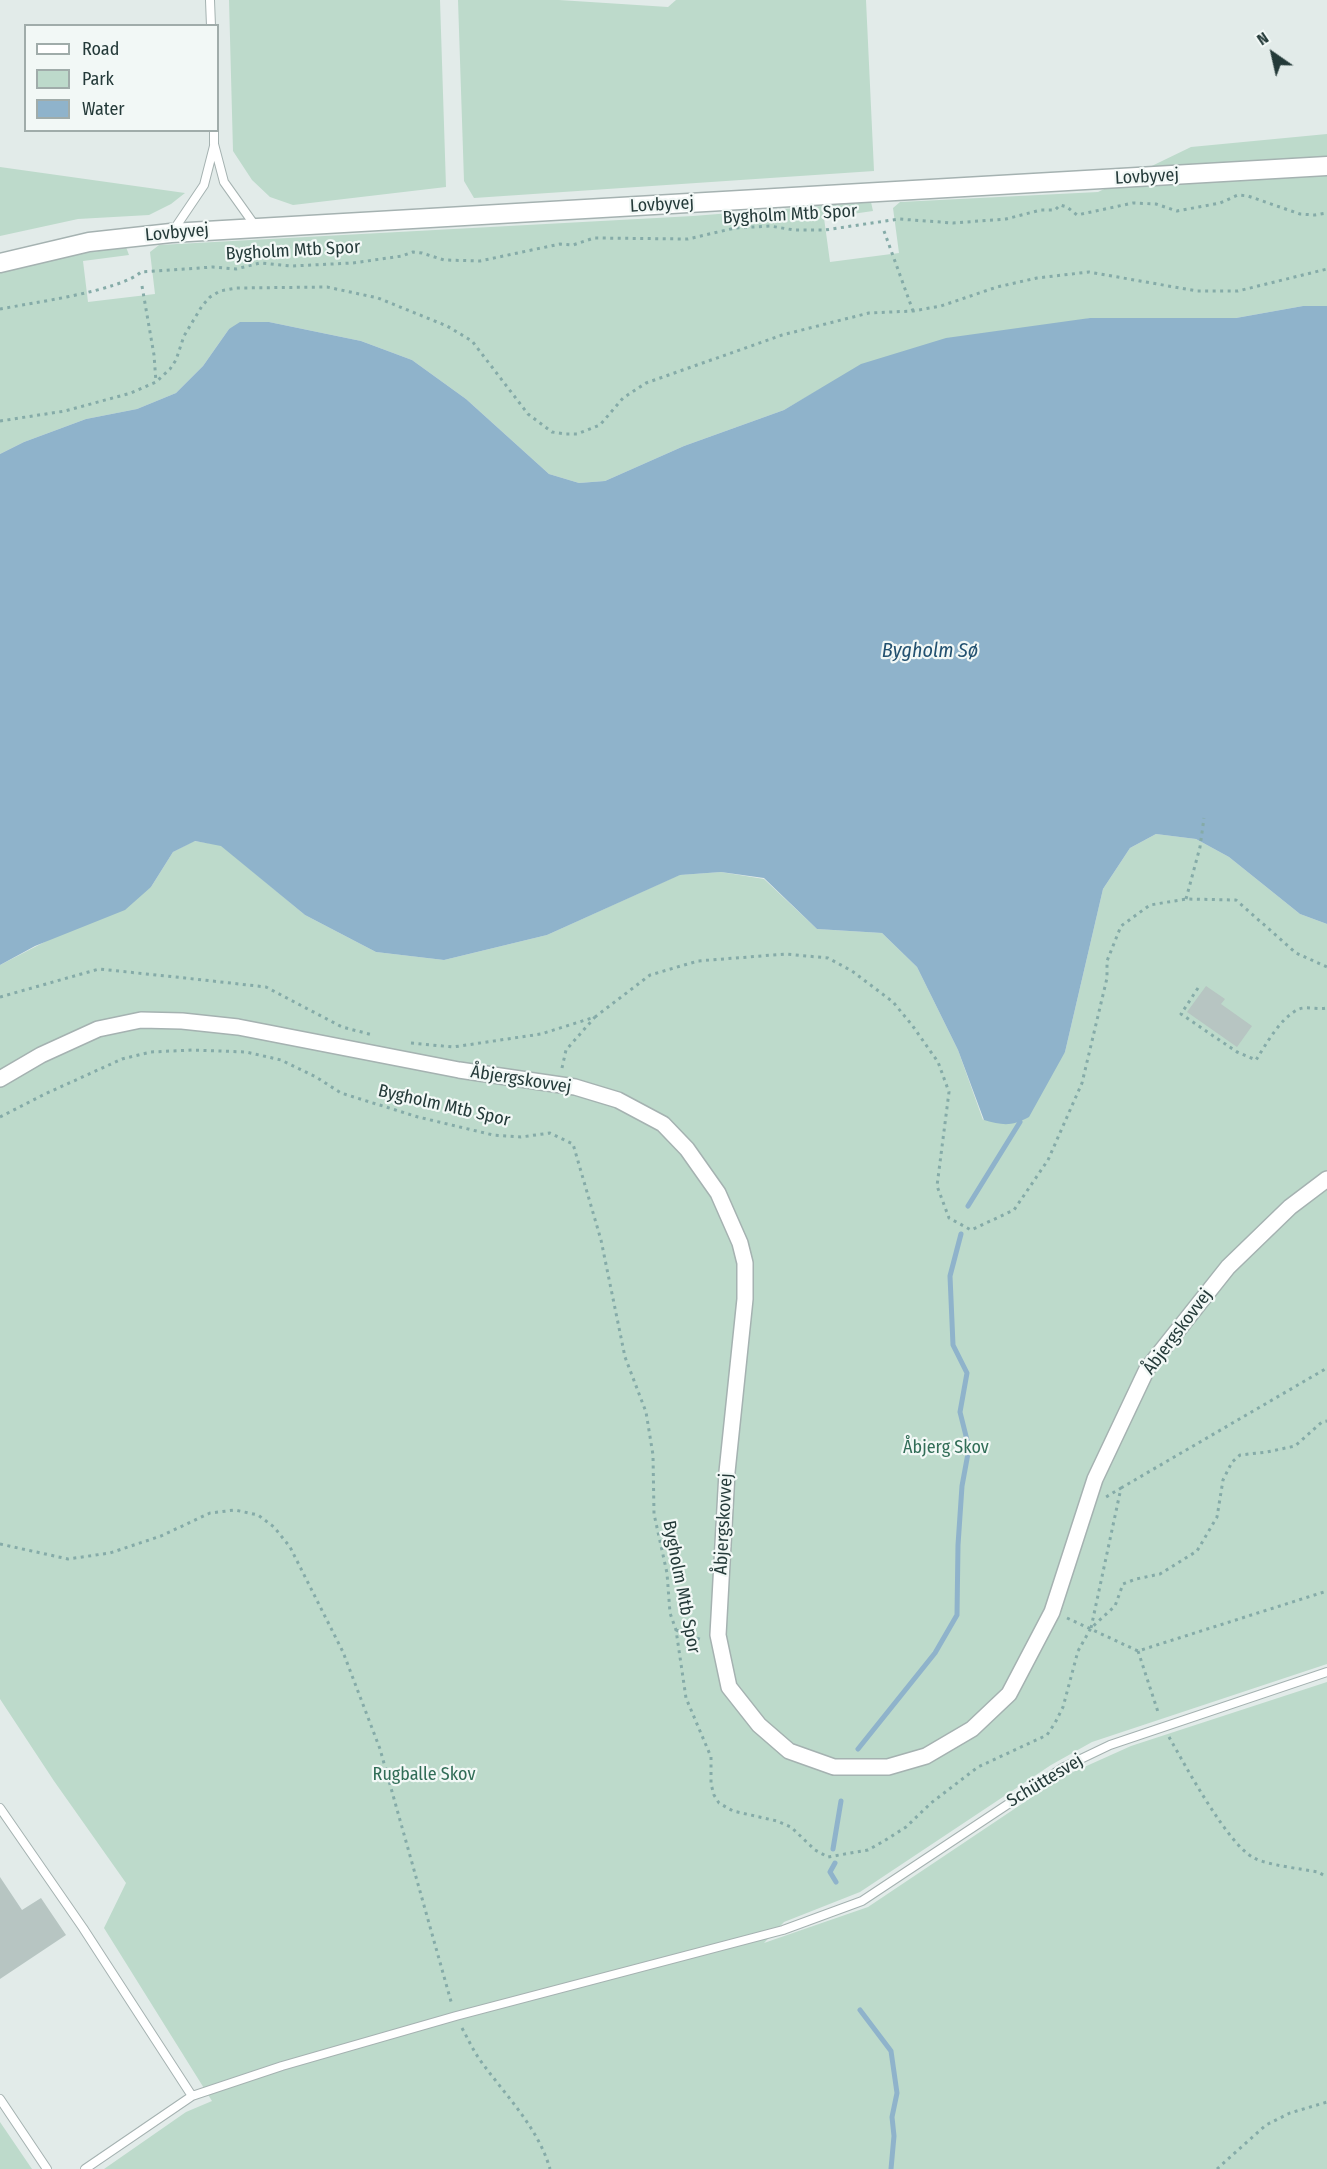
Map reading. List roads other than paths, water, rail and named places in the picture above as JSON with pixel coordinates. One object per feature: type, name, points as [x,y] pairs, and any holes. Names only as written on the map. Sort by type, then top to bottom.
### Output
[{"type":"street","name":"Lovbyvej","points":[[0,263],[89,242],[171,233],[1327,166]]},
{"type":"street","name":"Åbjergskovvej","points":[[0,1079],[41,1055],[98,1029],[141,1020],[182,1021],[238,1027],[459,1070],[575,1087],[618,1100],[663,1124],[687,1149],[718,1193],[740,1242],[745,1263],[745,1299],[727,1472],[718,1635],[729,1687],[759,1725],[789,1750],[834,1767],[888,1767],[926,1756],[972,1729],[1009,1694],[1052,1612],[1095,1479],[1148,1369],[1228,1267],[1290,1208],[1327,1179]]},
{"type":"lane","points":[[210,0],[211,24]]},
{"type":"lane","points":[[171,233],[204,185],[214,144],[214,132]]},
{"type":"lane","points":[[214,144],[224,182],[256,228]]},
{"type":"lane","name":"Schüttesvej","points":[[85,2169],[192,2096],[282,2066],[456,2016],[783,1930],[862,1901],[1064,1767],[1110,1745],[1327,1672]]},
{"type":"lane","points":[[0,1808],[83,1928],[192,2096]]},
{"type":"lane","points":[[0,2099],[47,2169]]},
{"type":"water","name":"Bygholm Sø","points":[[1303,306],[1327,306],[1327,924],[1300,914],[1229,857],[1196,839],[1156,834],[1130,848],[1103,889],[1065,1052],[1029,1117],[1006,1124],[984,1120],[958,1050],[917,967],[882,933],[817,929],[764,878],[721,872],[680,875],[547,935],[444,960],[376,952],[305,915],[221,846],[195,841],[173,852],[151,887],[125,910],[35,946],[0,965],[0,454],[24,442],[86,419],[137,409],[176,393],[203,366],[229,329],[240,322],[269,322],[361,341],[412,360],[466,399],[549,474],[579,483],[605,481],[684,446],[784,410],[861,364],[946,338],[1090,318],[1236,318]]},
{"type":"waterway","points":[[968,1206],[1020,1122]]},
{"type":"waterway","points":[[858,1749],[935,1653],[957,1615],[962,1486],[969,1448],[960,1412],[967,1373],[953,1345],[950,1276],[961,1234]]},
{"type":"waterway","points":[[833,1849],[841,1801]]},
{"type":"waterway","points":[[835,1863],[830,1872],[836,1882]]},
{"type":"waterway","points":[[860,2010],[891,2051],[897,2093],[892,2117],[894,2136],[891,2169]]},
{"type":"park label","name":"Åbjerg Skov","points":[[946,1448]]},
{"type":"park label","name":"Rugballe Skov","points":[[424,1775]]}]
